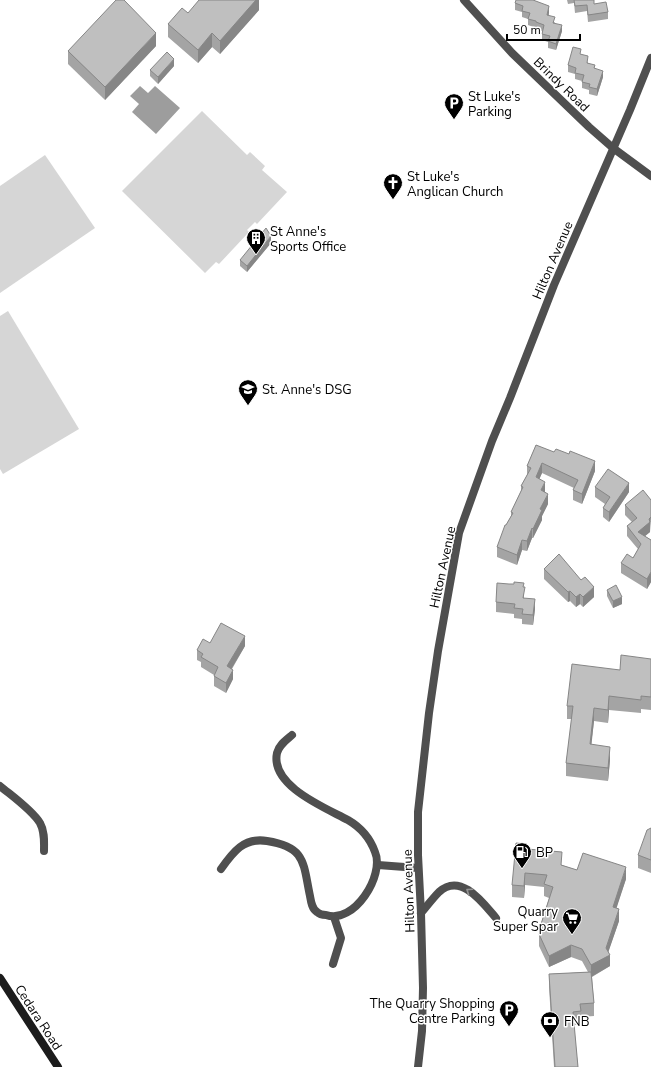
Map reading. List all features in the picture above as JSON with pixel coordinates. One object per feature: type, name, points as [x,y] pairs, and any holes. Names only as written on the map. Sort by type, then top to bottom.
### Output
[{"type":"main road","name":"Cedara Road","points":[[0,978],[58,1067]]},
{"type":"street","name":"Brindy Road","points":[[464,0],[512,53],[613,148],[651,176]]},
{"type":"street","name":"Hilton Avenue","points":[[418,1067],[422,1031],[423,988],[418,868],[418,812],[429,713],[438,651],[459,533],[492,440],[557,278],[651,58]]},
{"type":"street","points":[[221,869],[233,852],[245,844],[261,840],[279,842],[293,849],[300,857],[307,876],[312,904],[318,913],[334,917],[347,913],[356,907],[366,896],[378,865],[376,853],[370,840],[363,831],[350,821],[315,803],[292,788],[283,776],[278,767],[277,752],[282,744],[292,735]]},
{"type":"street","points":[[0,786],[28,810],[40,823],[44,834],[44,851]]},
{"type":"street","points":[[378,865],[418,868]]},
{"type":"street","points":[[421,913],[440,891],[450,885],[468,889],[496,918]]},
{"type":"street","points":[[333,964],[341,938],[334,917]]},
{"type":"shaded area","points":[[140,86],[148,93],[155,86],[180,108],[156,134],[132,112],[139,104],[130,96]]},
{"type":"shaded area","points":[[202,111],[247,155],[250,152],[265,166],[262,170],[287,192],[257,224],[255,222],[247,230],[249,232],[219,264],[216,262],[205,273],[122,191]]},
{"type":"shaded area","points":[[45,155],[95,228],[0,293],[0,186]]},
{"type":"shaded area","points":[[8,311],[79,429],[3,474],[0,469],[0,316]]},
{"type":"building","points":[[116,0],[124,0],[156,33],[105,87],[68,51]]},
{"type":"building","points":[[199,0],[256,0],[220,41],[212,33],[198,50],[168,24],[182,8],[188,13]]},
{"type":"building","points":[[516,0],[533,0],[549,6],[547,15],[555,17],[553,23],[562,25],[556,44],[548,41],[550,36],[542,34],[544,25],[528,19],[530,13],[522,11],[523,6],[515,3]]},
{"type":"building","points":[[574,0],[594,0],[594,4],[606,2],[608,12],[588,15],[587,5],[575,6]]},
{"type":"building","points":[[573,47],[581,49],[580,54],[588,56],[587,63],[595,65],[594,68],[603,71],[597,89],[589,87],[590,84],[582,82],[584,75],[575,73],[576,68],[568,65]]},
{"type":"building","points":[[167,52],[174,59],[158,77],[150,70]]},
{"type":"building","points":[[266,228],[271,236],[247,266],[240,260]]},
{"type":"building","points":[[536,445],[554,452],[556,449],[569,454],[570,451],[595,461],[582,494],[573,490],[578,480],[542,463],[536,477],[545,482],[541,490],[548,494],[527,541],[522,540],[517,555],[497,547],[505,525],[513,513],[511,512],[523,487],[521,486],[531,468],[527,466]]},
{"type":"building","points":[[608,469],[629,483],[609,512],[603,508],[610,497],[595,487]]},
{"type":"building","points":[[643,490],[651,500],[650,522],[638,532],[651,540],[651,572],[647,579],[621,563],[627,554],[633,558],[641,544],[627,526],[637,518],[625,505]]},
{"type":"building","points":[[559,554],[581,580],[585,577],[594,587],[583,597],[580,594],[576,597],[570,591],[568,592],[544,569]]},
{"type":"building","points":[[514,582],[524,583],[523,587],[525,587],[523,598],[535,599],[533,615],[522,614],[523,609],[514,608],[515,604],[496,602],[497,583],[514,584]]},
{"type":"building","points":[[616,585],[622,597],[613,601],[607,590]]},
{"type":"building","points":[[221,623],[245,636],[227,666],[233,670],[226,683],[214,676],[218,667],[201,657],[203,654],[197,650],[203,639],[210,643]]},
{"type":"building","points":[[621,655],[651,659],[651,697],[641,696],[641,700],[609,696],[608,710],[594,708],[590,744],[610,747],[608,768],[566,763],[573,706],[567,706],[572,664],[620,670]]},
{"type":"building","points":[[651,828],[651,860],[638,855],[647,830]]},
{"type":"building","points":[[516,843],[527,844],[527,849],[562,852],[561,865],[577,870],[583,853],[626,867],[613,907],[619,909],[606,948],[610,955],[591,965],[582,949],[571,945],[549,956],[539,934],[553,928],[541,924],[553,887],[544,884],[547,875],[525,873],[524,886],[512,885]]},
{"type":"building","points":[[591,972],[594,1003],[580,1004],[581,1011],[573,1012],[578,1067],[555,1067],[549,974]]},
{"type":"place","name":"St Luke's Parking","points":[[454,120]]},
{"type":"place","name":"St Luke's Anglican Church","points":[[393,200]]},
{"type":"place","name":"St Anne's Sports Office","points":[[256,255]]},
{"type":"place","name":"St. Anne's DSG","points":[[248,406]]},
{"type":"place","name":"BP","points":[[522,869]]},
{"type":"place","name":"Quarry Super Spar","points":[[572,935]]},
{"type":"place","name":"The Quarry Shopping Centre Parking","points":[[509,1027]]},
{"type":"place","name":"FNB","points":[[550,1038]]}]
